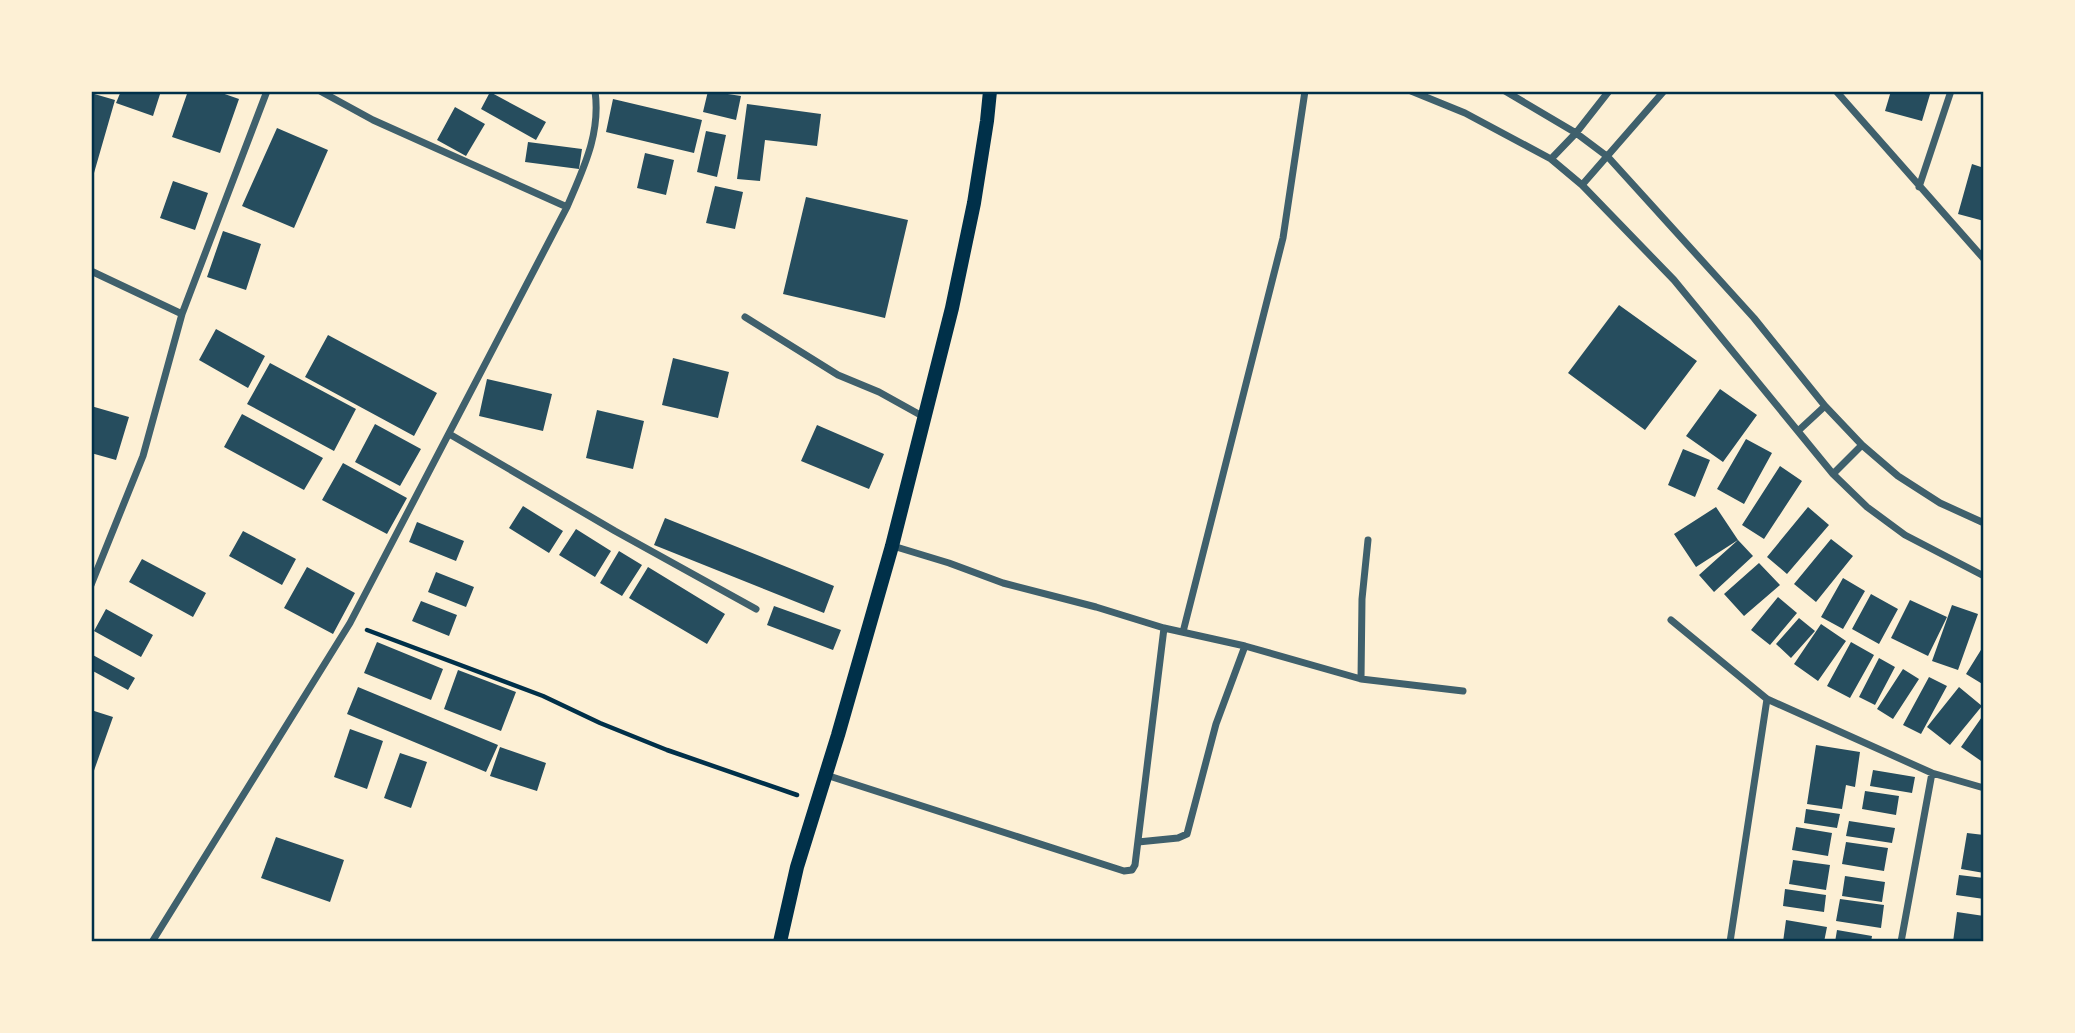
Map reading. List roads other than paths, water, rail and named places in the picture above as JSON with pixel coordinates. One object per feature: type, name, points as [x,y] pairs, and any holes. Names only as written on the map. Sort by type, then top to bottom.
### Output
[{"type":"main road","points":[[780,942],[797,867],[892,546],[958,282],[983,149],[990,91]]},
{"type":"street","points":[[91,584],[143,456],[182,314],[267,91]]},
{"type":"street","points":[[320,91],[373,120],[567,207]]},
{"type":"street","points":[[152,942],[350,623],[451,435],[567,207],[592,145],[598,110],[595,91]]},
{"type":"street","points":[[1184,632],[1283,237],[1305,91]]},
{"type":"street","points":[[1411,91],[1465,113],[1551,159],[1582,185],[1674,280],[1833,474],[1867,507],[1905,534],[1984,576]]},
{"type":"street","points":[[1505,91],[1576,133],[1608,157],[1754,318],[1825,406],[1862,445],[1898,476],[1940,503],[1984,523]]},
{"type":"street","points":[[1551,159],[1576,133],[1609,91]]},
{"type":"street","points":[[1582,185],[1664,91]]},
{"type":"street","points":[[1836,91],[1984,259]]},
{"type":"street","points":[[1919,187],[1951,91]]},
{"type":"street","points":[[91,271],[182,314]]},
{"type":"street","points":[[745,317],[838,374],[879,392],[924,417]]},
{"type":"street","points":[[1798,431],[1825,406]]},
{"type":"street","points":[[451,435],[755,609]]},
{"type":"street","points":[[1833,474],[1862,445]]},
{"type":"street","points":[[1361,679],[1362,599],[1368,540]]},
{"type":"street","points":[[892,546],[1003,583],[1361,679],[1463,691]]},
{"type":"street","points":[[1671,620],[1767,699],[1932,773],[1984,788]]},
{"type":"street","points":[[826,775],[1124,871],[1132,870],[1135,865],[1164,628]]},
{"type":"street","points":[[1138,842],[1178,838],[1187,834],[1216,724],[1245,646]]},
{"type":"street","points":[[1730,942],[1767,699]]},
{"type":"street","points":[[1900,942],[1932,773]]}]
